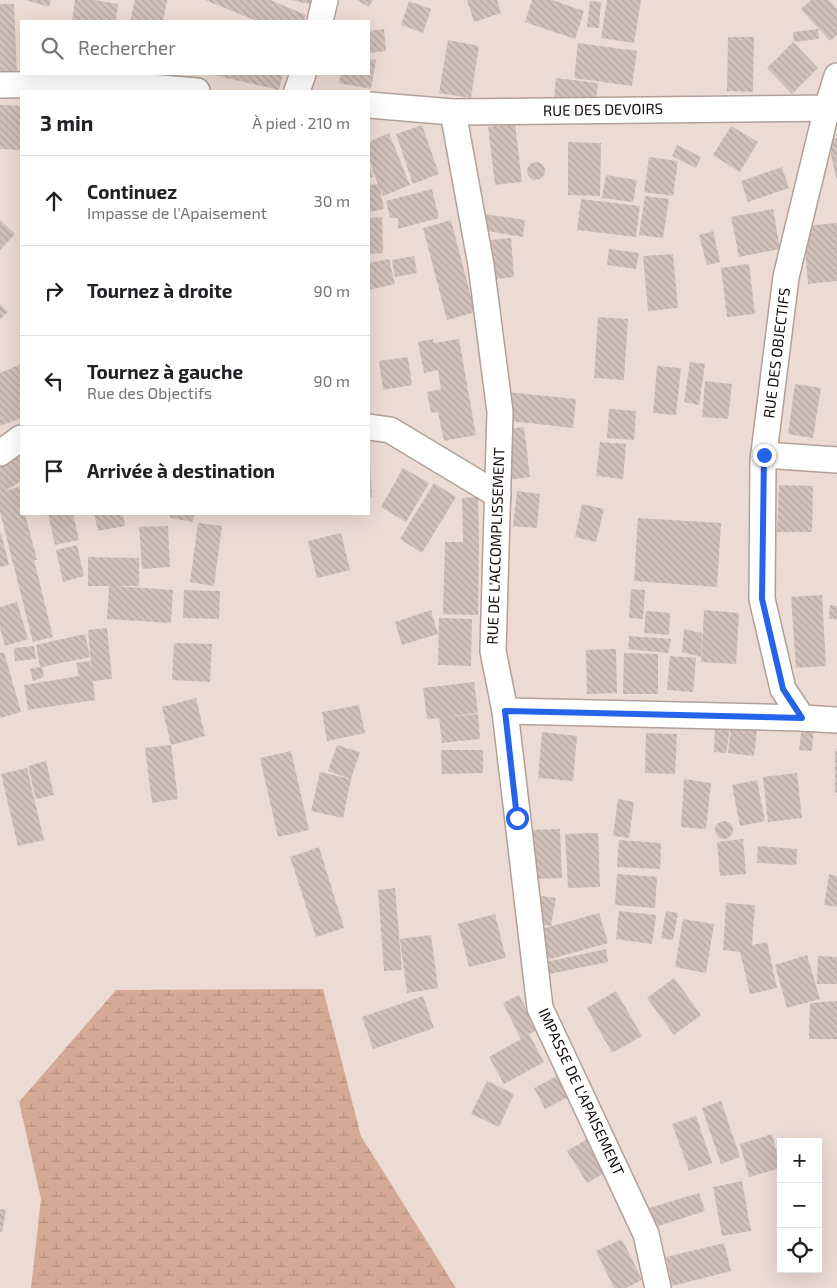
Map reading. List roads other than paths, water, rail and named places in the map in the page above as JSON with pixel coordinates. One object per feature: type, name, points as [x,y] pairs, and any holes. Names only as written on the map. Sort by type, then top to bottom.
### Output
[{"type":"street","points":[[320,20],[325,0]]},
{"type":"street","points":[[297,90],[303,75]]},
{"type":"street","name":"RUE DES OBJECTIFS","points":[[802,718],[783,689],[762,599],[764,455],[786,277],[832,108],[837,76]]},
{"type":"street","points":[[0,85],[112,84],[185,90]]},
{"type":"street","name":"RUE DES DEVOIRS","points":[[370,105],[453,112],[832,108]]},
{"type":"street","name":"RUE DE L'ACCOMPLISSEMENT","points":[[453,112],[482,265],[500,412],[493,651],[505,711]]},
{"type":"street","points":[[370,427],[390,430],[498,496]]},
{"type":"street","points":[[0,453],[20,439]]},
{"type":"street","points":[[764,455],[837,460]]},
{"type":"street","points":[[505,711],[837,720]]},
{"type":"street","name":"IMPASSE DE L'APAISEMENT","points":[[505,711],[540,1008],[646,1234],[658,1288]]}]
